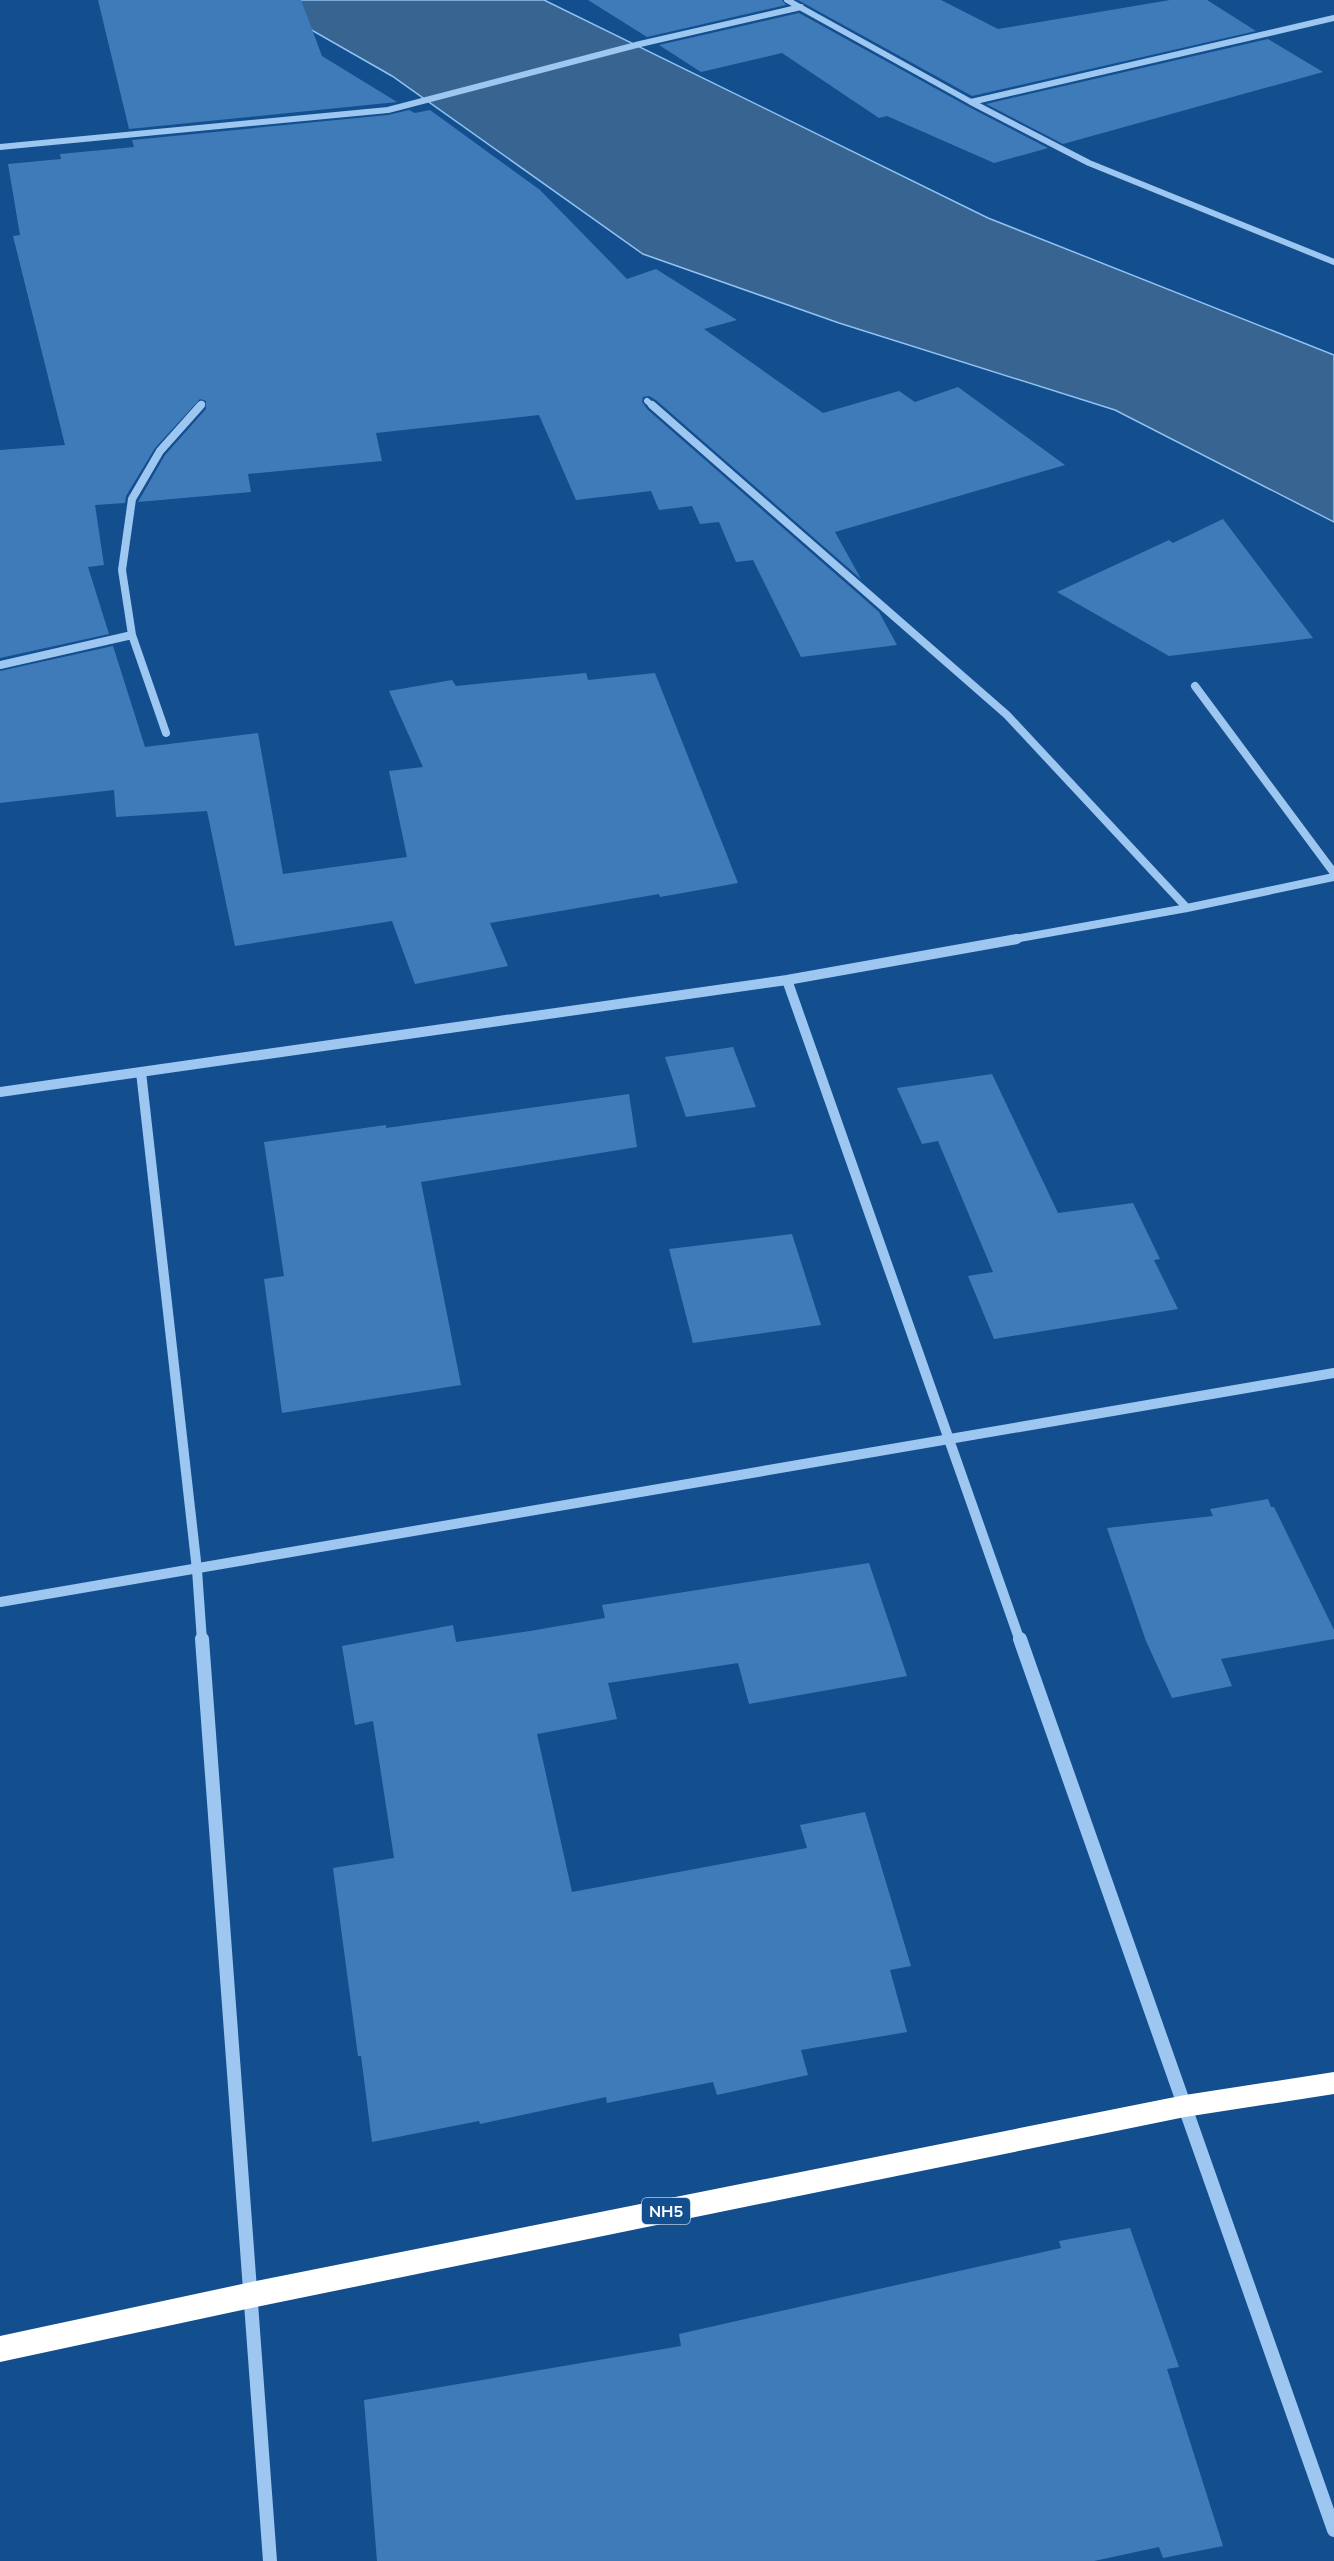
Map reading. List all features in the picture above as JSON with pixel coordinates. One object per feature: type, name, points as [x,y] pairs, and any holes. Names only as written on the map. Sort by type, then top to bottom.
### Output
[{"type":"highway","name":"NH5","points":[[0,2349],[250,2295],[1185,2106],[1334,2083]]},
{"type":"street","points":[[787,0],[971,102],[1089,163],[1334,262]]},
{"type":"street","points":[[0,147],[388,110],[640,44],[801,7]]},
{"type":"street","points":[[971,102],[1334,18]]},
{"type":"street","points":[[647,401],[1006,715],[1187,908]]},
{"type":"street","points":[[166,733],[132,635],[122,570],[132,499],[160,451],[202,404]]},
{"type":"street","points":[[0,665],[132,635]]},
{"type":"street","points":[[0,1092],[787,980],[1187,908],[1334,875],[1195,686]]},
{"type":"street","points":[[787,980],[1334,2530]]},
{"type":"street","points":[[141,1072],[197,1570],[270,2561]]},
{"type":"street","points":[[0,1602],[1334,1373]]},
{"type":"water","points":[[259,0],[544,0],[988,218],[1334,355],[1334,522],[1115,410],[839,323],[643,254],[392,76]]},
{"type":"building","points":[[98,0],[301,0],[322,56],[397,102],[129,129]]},
{"type":"building","points":[[588,0],[782,0],[786,5],[647,37]]},
{"type":"building","points":[[798,0],[941,0],[998,29],[1170,0],[1207,0],[1256,31],[972,96]]},
{"type":"building","points":[[799,13],[1048,148],[994,163],[887,116],[879,118],[782,53],[701,72],[659,45]]},
{"type":"building","points":[[1268,39],[1323,72],[1063,144],[986,104]]},
{"type":"building","points":[[409,110],[415,113],[430,110],[540,190],[627,279],[656,269],[737,320],[704,329],[823,413],[899,391],[915,402],[958,387],[1065,465],[835,532],[861,579],[656,400],[649,396],[643,397],[642,402],[648,410],[879,612],[897,645],[801,657],[753,560],[736,562],[719,522],[700,524],[692,506],[659,510],[651,491],[576,500],[539,415],[376,433],[382,461],[248,474],[251,492],[138,502],[165,455],[206,409],[206,401],[200,399],[155,448],[126,496],[125,503],[95,505],[104,565],[88,567],[109,634],[0,658],[0,450],[65,445],[13,236],[20,235],[8,164],[61,159],[60,154],[134,147],[132,140],[388,115]]},
{"type":"building","points":[[1223,519],[1313,638],[1169,656],[1057,592],[1169,540],[1173,543]]},
{"type":"building","points":[[113,646],[145,747],[258,733],[283,874],[407,857],[389,771],[423,767],[389,691],[452,680],[456,686],[586,673],[588,680],[655,673],[738,883],[490,923],[508,966],[415,984],[392,921],[235,946],[207,811],[116,817],[114,790],[0,803],[0,671]]},
{"type":"building","points":[[733,1047],[756,1107],[686,1117],[665,1057]]},
{"type":"building","points":[[992,1074],[1058,1213],[1133,1203],[1160,1259],[1154,1260],[1178,1309],[994,1339],[968,1276],[993,1272],[938,1141],[922,1144],[897,1088]]},
{"type":"building","points":[[629,1094],[637,1147],[421,1182],[461,1385],[282,1413],[264,1279],[284,1276],[264,1142],[386,1125],[386,1128]]},
{"type":"building","points":[[792,1234],[821,1325],[693,1343],[669,1249]]},
{"type":"building","points":[[1268,1499],[1334,1630],[1334,1639],[1221,1659],[1232,1686],[1172,1698],[1146,1641],[1107,1528],[1213,1516],[1210,1509]]},
{"type":"building","points":[[869,1563],[907,1676],[749,1704],[738,1663],[608,1683],[617,1719],[537,1734],[572,1892],[807,1848],[800,1825],[865,1812],[911,1966],[890,1970],[907,2032],[801,2050],[808,2075],[717,2095],[713,2082],[607,2103],[606,2097],[480,2124],[479,2121],[372,2142],[333,1868],[394,1858],[373,1721],[355,1725],[342,1646],[453,1625],[456,1642],[530,1631],[605,1618],[602,1605]]},
{"type":"building","points":[[1130,2228],[1179,2367],[1167,2369],[1223,2546],[1163,2558],[1159,2547],[1094,2561],[377,2561],[364,2400],[681,2346],[679,2334],[1061,2248],[1059,2241]]}]
